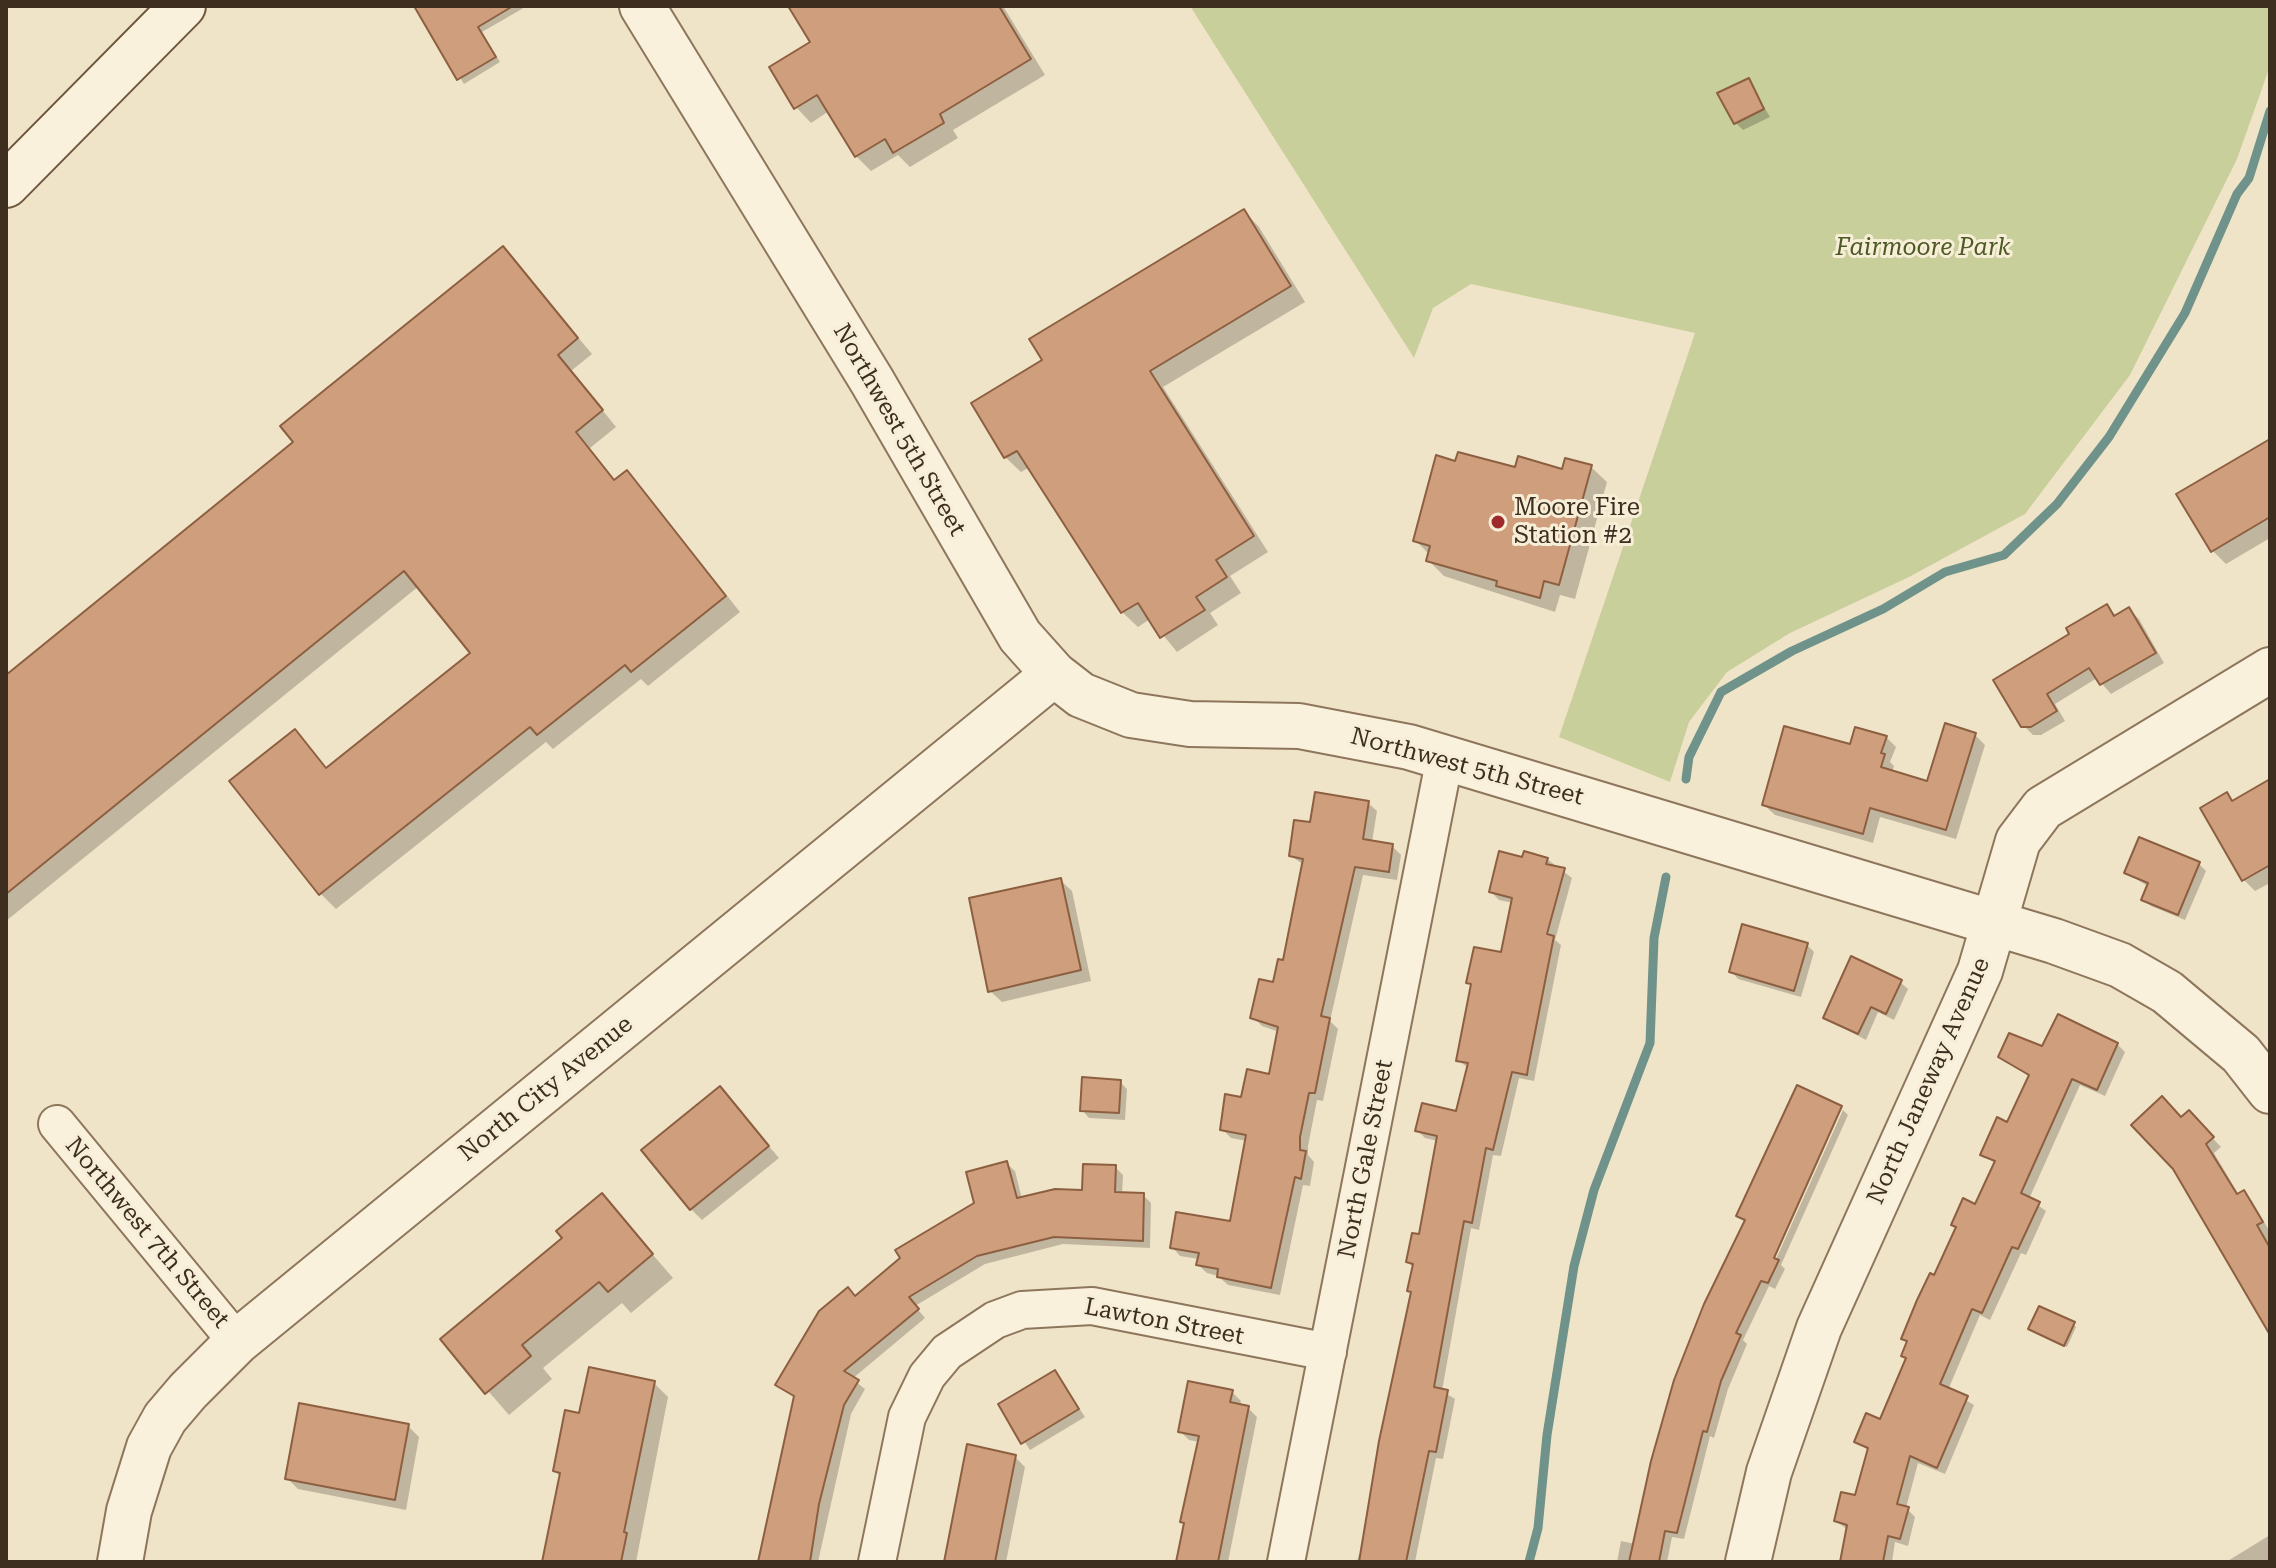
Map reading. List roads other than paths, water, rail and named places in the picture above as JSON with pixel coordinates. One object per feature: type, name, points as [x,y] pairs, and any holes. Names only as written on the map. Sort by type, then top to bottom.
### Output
[{"type":"street","points":[[6,185],[183,6]]},
{"type":"street","name":"Northwest 5th Street","points":[[642,6],[872,381],[1020,636],[1054,674],[1081,695],[1131,715],[1190,724],[1299,726],[1357,735],[1445,757],[1994,923],[2120,965],[2167,992],[2241,1054],[2270,1091]]},
{"type":"street","name":"North Janeway Avenue","points":[[1748,1562],[1769,1472],[1819,1328],[1980,971],[2018,841],[2043,808],[2270,670]]},
{"type":"street","name":"North City Avenue","points":[[120,1562],[129,1511],[149,1447],[165,1418],[237,1342],[1054,674]]},
{"type":"street","name":"North Gale Street","points":[[1286,1562],[1445,757]]},
{"type":"street","name":"Northwest 7th Street","points":[[57,1124],[237,1342]]},
{"type":"street","name":"Lawton Street","points":[[877,1562],[907,1417],[927,1376],[947,1352],[995,1320],[1022,1310],[1092,1306],[1328,1352]]},
{"type":"waterway","points":[[1686,779],[1689,757],[1721,692],[1792,651],[1883,609],[1945,572],[2004,555],[2057,504],[2109,437],[2185,313],[2237,194],[2249,178],[2270,111]]},
{"type":"waterway","points":[[1529,1562],[1538,1528],[1547,1435],[1574,1266],[1594,1190],[1650,1043],[1654,938],[1666,877]]},
{"type":"place","name":"Moore Fire Station #2","points":[[1498,522]]},
{"type":"park label","name":"Fairmoore Park","points":[[1923,248]]}]
